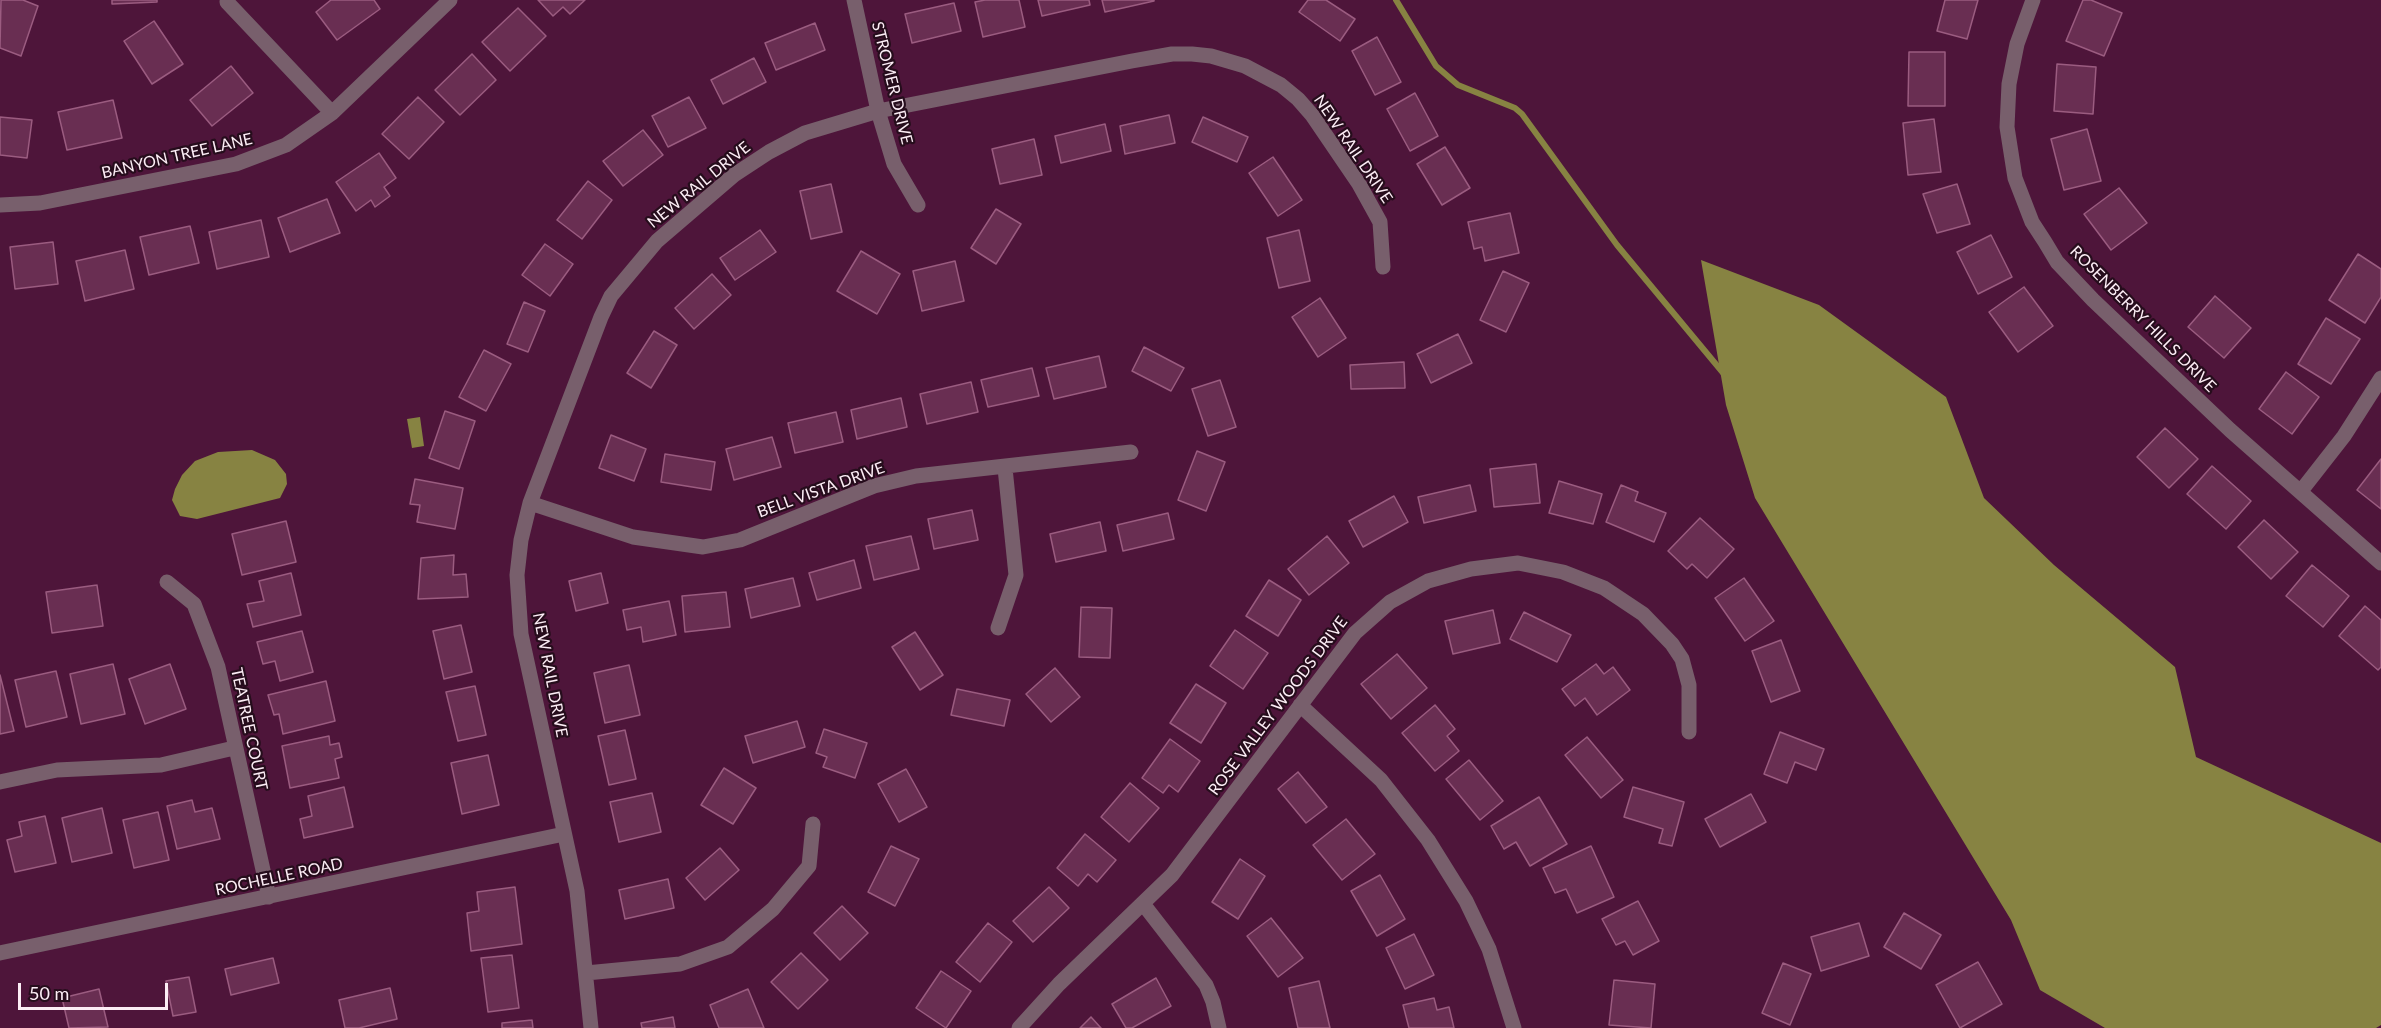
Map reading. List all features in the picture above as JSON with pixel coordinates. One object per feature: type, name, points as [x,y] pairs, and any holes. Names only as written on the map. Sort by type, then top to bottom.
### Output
[{"type":"street","name":"BANYON TREE LANE","points":[[0,205],[40,203],[236,164],[286,145],[332,113],[450,0]]},
{"type":"street","name":"STROMER DRIVE","points":[[854,0],[878,111],[894,164],[918,205]]},
{"type":"street","name":"ROSENBERRY HILLS DRIVE","points":[[2033,0],[2017,44],[2009,84],[2007,128],[2015,178],[2032,222],[2057,262],[2093,300],[2230,430],[2381,563]]},
{"type":"street","points":[[227,2],[332,113]]},
{"type":"street","name":"NEW RAIL DRIVE","points":[[591,1028],[577,891],[521,634],[518,575],[521,540],[530,503],[601,317],[611,296],[657,241],[734,175],[769,152],[805,133],[878,111],[1172,54],[1211,56],[1261,73],[1281,85],[1312,115],[1359,184],[1380,222],[1383,267]]},
{"type":"street","points":[[2301,491],[2344,436],[2381,378]]},
{"type":"street","name":"BELL VISTA DRIVE","points":[[530,503],[633,537],[703,547],[740,540],[874,486],[916,476],[1005,468],[1131,452]]},
{"type":"street","points":[[998,628],[1016,575],[1005,468]]},
{"type":"street","name":"ROSE VALLEY WOODS DRIVE","points":[[1019,1028],[1059,984],[1144,905],[1172,875],[1355,633],[1373,615],[1408,590],[1452,573],[1518,563],[1583,578],[1643,614],[1682,659],[1689,685],[1689,732]]},
{"type":"street","name":"TEATREE COURT","points":[[167,582],[194,604],[218,667],[234,748],[269,897]]},
{"type":"street","points":[[1300,705],[1381,780],[1428,840],[1466,901],[1489,949],[1514,1028]]},
{"type":"street","points":[[0,782],[57,770],[161,765],[234,748]]},
{"type":"street","points":[[586,973],[680,964],[728,947],[773,909],[809,866],[813,824]]},
{"type":"street","name":"ROCHELLE ROAD","points":[[0,953],[564,834]]},
{"type":"street","points":[[1144,905],[1206,985],[1219,1028]]},
{"type":"shaded area","points":[[1701,260],[1819,305],[1946,397],[1984,498],[2054,565],[2175,667],[2196,757],[2381,843],[2381,1025],[2376,1028],[2105,1028],[2040,990],[2011,920],[1755,498],[1726,405]]},
{"type":"shaded area","points":[[420,417],[424,446],[412,448],[407,419]]},
{"type":"shaded area","points":[[252,450],[275,460],[286,474],[287,484],[280,498],[197,519],[180,516],[172,500],[175,489],[182,475],[195,461],[218,452]]},
{"type":"building","points":[[1,0],[23,0],[38,6],[21,56],[0,48]]},
{"type":"building","points":[[112,0],[157,0],[157,2],[112,4]]},
{"type":"building","points":[[331,0],[374,0],[380,9],[337,40],[316,12]]},
{"type":"building","points":[[538,0],[585,0],[570,14],[563,7],[553,16]]},
{"type":"building","points":[[1019,0],[1025,27],[983,37],[975,2]]},
{"type":"building","points":[[1038,0],[1089,0],[1090,5],[1042,16]]},
{"type":"building","points":[[1102,0],[1154,0],[1154,1],[1105,12]]},
{"type":"building","points":[[1308,0],[1326,0],[1355,19],[1340,41],[1299,12]]},
{"type":"building","points":[[1945,0],[1978,0],[1967,39],[1937,31]]},
{"type":"building","points":[[2083,0],[2091,0],[2122,13],[2104,56],[2066,41]]},
{"type":"building","points":[[954,3],[961,31],[912,43],[905,14]]},
{"type":"building","points":[[518,8],[546,36],[510,71],[482,42]]},
{"type":"building","points":[[154,21],[183,64],[152,84],[124,41]]},
{"type":"building","points":[[815,23],[825,50],[776,70],[765,43]]},
{"type":"building","points":[[1377,37],[1401,82],[1375,95],[1352,51]]},
{"type":"building","points":[[1909,52],[1945,52],[1945,106],[1908,106]]},
{"type":"building","points":[[472,54],[496,80],[460,115],[435,90]]},
{"type":"building","points":[[754,58],[766,82],[723,104],[711,80]]},
{"type":"building","points":[[2057,64],[2096,67],[2093,114],[2054,111]]},
{"type":"building","points":[[231,66],[253,93],[212,126],[190,100]]},
{"type":"building","points":[[1415,93],[1438,136],[1410,151],[1387,109]]},
{"type":"building","points":[[418,97],[444,122],[409,159],[382,134]]},
{"type":"building","points":[[689,97],[706,128],[668,147],[652,116]]},
{"type":"building","points":[[113,100],[122,138],[67,150],[58,112]]},
{"type":"building","points":[[1169,115],[1175,143],[1125,154],[1120,126]]},
{"type":"building","points":[[0,117],[32,120],[27,158],[0,155]]},
{"type":"building","points":[[1203,117],[1248,137],[1237,162],[1192,142]]},
{"type":"building","points":[[1934,119],[1941,172],[1908,175],[1903,123]]},
{"type":"building","points":[[1105,124],[1111,151],[1061,163],[1055,136]]},
{"type":"building","points":[[2087,129],[2101,181],[2064,190],[2051,139]]},
{"type":"building","points":[[643,130],[663,155],[623,186],[603,161]]},
{"type":"building","points":[[1034,139],[1042,175],[1000,184],[992,149]]},
{"type":"building","points":[[1445,147],[1470,188],[1442,205],[1417,164]]},
{"type":"building","points":[[379,153],[396,178],[384,187],[390,196],[375,207],[371,200],[356,211],[336,182]]},
{"type":"building","points":[[1273,157],[1302,200],[1278,216],[1249,173]]},
{"type":"building","points":[[588,181],[612,200],[582,239],[557,220]]},
{"type":"building","points":[[831,184],[842,232],[811,239],[800,191]]},
{"type":"building","points":[[1957,184],[1970,224],[1937,233],[1923,194]]},
{"type":"building","points":[[2119,188],[2147,223],[2111,250],[2084,214]]},
{"type":"building","points":[[327,199],[340,233],[290,252],[278,218]]},
{"type":"building","points":[[996,209],[1021,224],[996,264],[971,248]]},
{"type":"building","points":[[1510,213],[1519,253],[1485,261],[1482,247],[1474,249],[1468,222]]},
{"type":"building","points":[[261,220],[269,257],[217,269],[209,232]]},
{"type":"building","points":[[190,226],[199,263],[149,275],[140,237]]},
{"type":"building","points":[[760,230],[776,252],[735,280],[720,258]]},
{"type":"building","points":[[1299,230],[1310,281],[1279,288],[1267,238]]},
{"type":"building","points":[[1991,235],[2012,277],[1978,294],[1957,252]]},
{"type":"building","points":[[53,242],[58,284],[15,289],[10,247]]},
{"type":"building","points":[[545,244],[573,264],[550,296],[522,275]]},
{"type":"building","points":[[125,250],[134,289],[85,301],[76,261]]},
{"type":"building","points":[[861,251],[900,274],[877,314],[837,291]]},
{"type":"building","points":[[2358,254],[2381,269],[2381,297],[2365,323],[2329,300]]},
{"type":"building","points":[[955,261],[964,301],[922,311],[913,271]]},
{"type":"building","points":[[1503,271],[1529,283],[1506,332],[1480,320]]},
{"type":"building","points":[[712,274],[731,295],[694,329],[675,308]]},
{"type":"building","points":[[2024,287],[2053,326],[2018,352],[1989,312]]},
{"type":"building","points":[[2215,296],[2251,328],[2224,358],[2188,327]]},
{"type":"building","points":[[1320,298],[1346,338],[1318,357],[1292,317]]},
{"type":"building","points":[[524,302],[545,311],[528,352],[507,344]]},
{"type":"building","points":[[2326,318],[2360,339],[2331,384],[2298,364]]},
{"type":"building","points":[[654,331],[677,345],[651,388],[627,373]]},
{"type":"building","points":[[1458,334],[1472,363],[1431,383],[1417,354]]},
{"type":"building","points":[[1144,347],[1184,368],[1171,391],[1132,371]]},
{"type":"building","points":[[484,350],[511,364],[486,411],[459,397]]},
{"type":"building","points":[[1099,356],[1106,387],[1054,399],[1046,368]]},
{"type":"building","points":[[1404,362],[1405,388],[1351,389],[1350,365]]},
{"type":"building","points":[[1032,368],[1039,396],[988,407],[981,380]]},
{"type":"building","points":[[2286,372],[2319,397],[2292,434],[2259,409]]},
{"type":"building","points":[[1220,380],[1236,427],[1208,436],[1192,389]]},
{"type":"building","points":[[971,382],[978,412],[927,424],[920,394]]},
{"type":"building","points":[[901,398],[907,427],[857,439],[851,410]]},
{"type":"building","points":[[445,411],[475,421],[459,469],[429,458]]},
{"type":"building","points":[[836,412],[843,442],[795,453],[788,423]]},
{"type":"building","points":[[2165,428],[2198,459],[2169,488],[2137,457]]},
{"type":"building","points":[[611,435],[646,449],[634,481],[599,468]]},
{"type":"building","points":[[772,437],[781,467],[734,480],[726,449]]},
{"type":"building","points":[[1197,451],[1225,462],[1206,511],[1178,500]]},
{"type":"building","points":[[665,454],[715,462],[711,490],[661,482]]},
{"type":"building","points":[[2381,459],[2381,509],[2357,490]]},
{"type":"building","points":[[1536,464],[1540,503],[1494,507],[1490,469]]},
{"type":"building","points":[[2212,466],[2251,501],[2226,529],[2187,494]]},
{"type":"building","points":[[415,479],[463,488],[455,529],[417,522],[420,505],[410,504]]},
{"type":"building","points":[[1559,481],[1602,494],[1593,524],[1549,513]]},
{"type":"building","points":[[1470,485],[1476,511],[1424,523],[1418,497]]},
{"type":"building","points":[[1621,485],[1638,492],[1635,501],[1666,513],[1654,542],[1606,522]]},
{"type":"building","points":[[1394,496],[1408,522],[1363,547],[1349,521]]},
{"type":"building","points":[[972,510],[978,540],[934,549],[928,519]]},
{"type":"building","points":[[1168,513],[1174,539],[1123,551],[1117,525]]},
{"type":"building","points":[[1700,518],[1734,549],[1707,578],[1692,564],[1687,569],[1668,551]]},
{"type":"building","points":[[2264,520],[2298,552],[2271,579],[2238,547]]},
{"type":"building","points":[[286,521],[296,562],[242,575],[232,534]]},
{"type":"building","points":[[1100,522],[1106,551],[1056,562],[1050,534]]},
{"type":"building","points":[[911,536],[919,569],[874,580],[866,546]]},
{"type":"building","points":[[1327,536],[1349,563],[1309,595],[1288,569]]},
{"type":"building","points":[[454,555],[453,575],[466,574],[468,597],[418,599],[421,558]]},
{"type":"building","points":[[854,560],[861,588],[817,600],[809,573]]},
{"type":"building","points":[[2312,565],[2349,596],[2323,627],[2286,596]]},
{"type":"building","points":[[291,573],[301,615],[253,627],[247,604],[264,601],[259,581]]},
{"type":"building","points":[[601,573],[608,603],[576,611],[569,581]]},
{"type":"building","points":[[793,578],[800,606],[751,618],[745,589]]},
{"type":"building","points":[[1744,578],[1774,621],[1745,641],[1715,598]]},
{"type":"building","points":[[1269,580],[1301,600],[1278,636],[1246,616]]},
{"type":"building","points":[[97,585],[103,626],[52,633],[46,592]]},
{"type":"building","points":[[726,592],[730,627],[685,632],[682,596]]},
{"type":"building","points":[[669,601],[676,635],[643,642],[641,627],[627,630],[623,610]]},
{"type":"building","points":[[2365,606],[2381,620],[2381,667],[2378,670],[2339,636]]},
{"type":"building","points":[[1081,607],[1112,608],[1110,658],[1079,657]]},
{"type":"building","points":[[1493,610],[1500,643],[1453,654],[1445,621]]},
{"type":"building","points":[[1524,612],[1571,635],[1557,662],[1510,639]]},
{"type":"building","points":[[461,625],[472,672],[444,679],[433,631]]},
{"type":"building","points":[[1235,630],[1268,653],[1243,689],[1210,666]]},
{"type":"building","points":[[302,631],[313,672],[280,681],[275,661],[263,664],[257,642]]},
{"type":"building","points":[[915,632],[943,675],[920,690],[892,647]]},
{"type":"building","points":[[1781,640],[1800,691],[1771,702],[1752,651]]},
{"type":"building","points":[[1397,654],[1427,688],[1391,719],[1361,684]]},
{"type":"building","points":[[113,664],[125,714],[81,724],[70,674]]},
{"type":"building","points":[[170,664],[186,709],[145,724],[129,679]]},
{"type":"building","points":[[1596,664],[1604,674],[1613,667],[1630,690],[1597,715],[1585,698],[1575,706],[1562,689]]},
{"type":"building","points":[[629,665],[640,715],[605,723],[594,673]]},
{"type":"building","points":[[1055,668],[1080,697],[1051,722],[1026,694]]},
{"type":"building","points":[[56,671],[67,717],[26,727],[15,680]]},
{"type":"building","points":[[0,675],[14,731],[0,734]]},
{"type":"building","points":[[326,681],[335,721],[283,734],[279,714],[274,715],[268,695]]},
{"type":"building","points":[[1196,684],[1226,703],[1201,743],[1170,723]]},
{"type":"building","points":[[475,686],[486,735],[458,741],[446,692]]},
{"type":"building","points":[[957,689],[1010,700],[1004,726],[951,715]]},
{"type":"building","points":[[1435,705],[1455,729],[1447,736],[1459,751],[1435,771],[1402,733]]},
{"type":"building","points":[[797,721],[805,747],[753,763],[745,736]]},
{"type":"building","points":[[824,729],[867,743],[855,778],[823,767],[827,757],[816,753]]},
{"type":"building","points":[[625,730],[636,779],[609,785],[598,736]]},
{"type":"building","points":[[1780,732],[1824,749],[1816,770],[1795,762],[1787,783],[1764,774]]},
{"type":"building","points":[[329,736],[330,745],[339,743],[342,757],[335,759],[339,778],[290,788],[282,746]]},
{"type":"building","points":[[1587,737],[1623,780],[1601,798],[1565,755]]},
{"type":"building","points":[[1170,739],[1200,761],[1178,792],[1169,785],[1163,793],[1142,778]]},
{"type":"building","points":[[488,755],[499,805],[462,814],[451,763]]},
{"type":"building","points":[[1469,760],[1503,801],[1480,820],[1446,779]]},
{"type":"building","points":[[724,768],[756,788],[733,824],[701,805]]},
{"type":"building","points":[[906,769],[927,807],[899,822],[878,784]]},
{"type":"building","points":[[1298,772],[1327,807],[1306,823],[1278,789]]},
{"type":"building","points":[[1130,783],[1159,808],[1129,842],[1101,817]]},
{"type":"building","points":[[344,787],[353,827],[304,838],[300,819],[312,816],[308,796]]},
{"type":"building","points":[[1633,787],[1684,802],[1672,846],[1659,843],[1663,829],[1624,817]]},
{"type":"building","points":[[652,793],[661,832],[619,842],[610,802]]},
{"type":"building","points":[[1751,794],[1766,822],[1720,847],[1705,819]]},
{"type":"building","points":[[1539,797],[1567,844],[1530,866],[1516,842],[1504,849],[1491,826]]},
{"type":"building","points":[[192,800],[195,812],[212,808],[220,839],[177,849],[167,806]]},
{"type":"building","points":[[102,808],[112,853],[72,862],[62,818]]},
{"type":"building","points":[[158,812],[169,860],[134,868],[123,820]]},
{"type":"building","points":[[45,816],[56,863],[15,872],[7,840],[22,836],[19,822]]},
{"type":"building","points":[[1346,819],[1375,854],[1342,880],[1313,845]]},
{"type":"building","points":[[1085,834],[1116,860],[1097,882],[1088,874],[1078,886],[1057,868]]},
{"type":"building","points":[[891,846],[919,859],[895,906],[868,892]]},
{"type":"building","points":[[1591,846],[1614,897],[1577,913],[1566,889],[1555,893],[1543,868]]},
{"type":"building","points":[[720,848],[739,870],[705,900],[686,878]]},
{"type":"building","points":[[1240,859],[1265,876],[1238,919],[1212,902]]},
{"type":"building","points":[[1380,875],[1405,919],[1377,936],[1351,891]]},
{"type":"building","points":[[668,879],[674,908],[625,919],[619,890]]},
{"type":"building","points":[[515,887],[522,944],[471,951],[467,913],[479,911],[477,892]]},
{"type":"building","points":[[1049,887],[1069,908],[1033,942],[1013,921]]},
{"type":"building","points":[[1638,901],[1659,941],[1633,955],[1625,941],[1616,945],[1602,919]]},
{"type":"building","points":[[842,906],[868,933],[840,960],[814,933]]},
{"type":"building","points":[[1904,913],[1941,935],[1921,969],[1884,947]]},
{"type":"building","points":[[1271,918],[1303,958],[1278,977],[1247,936]]},
{"type":"building","points":[[988,923],[1012,942],[980,982],[956,962]]},
{"type":"building","points":[[1859,923],[1869,956],[1821,971],[1811,937]]},
{"type":"building","points":[[1414,934],[1434,975],[1405,989],[1386,948]]},
{"type":"building","points":[[801,953],[828,980],[798,1009],[771,982]]},
{"type":"building","points":[[512,955],[519,1008],[488,1012],[481,958]]},
{"type":"building","points":[[273,958],[279,983],[231,995],[225,969]]},
{"type":"building","points":[[1978,962],[2002,1004],[1960,1028],[1936,985]]},
{"type":"building","points":[[1783,963],[1811,974],[1790,1025],[1762,1013]]},
{"type":"building","points":[[941,971],[971,991],[946,1028],[916,1008]]},
{"type":"building","points":[[189,977],[196,1012],[173,1016],[166,981]]},
{"type":"building","points":[[1156,978],[1171,1006],[1132,1028],[1126,1028],[1112,1004]]},
{"type":"building","points":[[1614,980],[1655,984],[1651,1028],[1609,1025]]},
{"type":"building","points":[[1319,981],[1330,1028],[1298,1028],[1289,988]]},
{"type":"building","points":[[390,988],[397,1019],[359,1028],[345,1028],[339,1000]]},
{"type":"building","points":[[99,989],[108,1027],[69,1028],[62,998]]},
{"type":"building","points":[[748,989],[764,1028],[719,1028],[710,1005]]},
{"type":"building","points":[[1434,998],[1437,1010],[1449,1007],[1454,1028],[1409,1028],[1403,1005]]},
{"type":"building","points":[[673,1017],[675,1028],[642,1028],[641,1023]]},
{"type":"building","points":[[1091,1017],[1101,1028],[1080,1028]]},
{"type":"building","points":[[532,1020],[533,1028],[502,1028],[502,1023]]},
{"type":"waterway","points":[[1396,0],[1436,66],[1458,85],[1515,108],[1522,114],[1617,245],[1724,374]]}]
